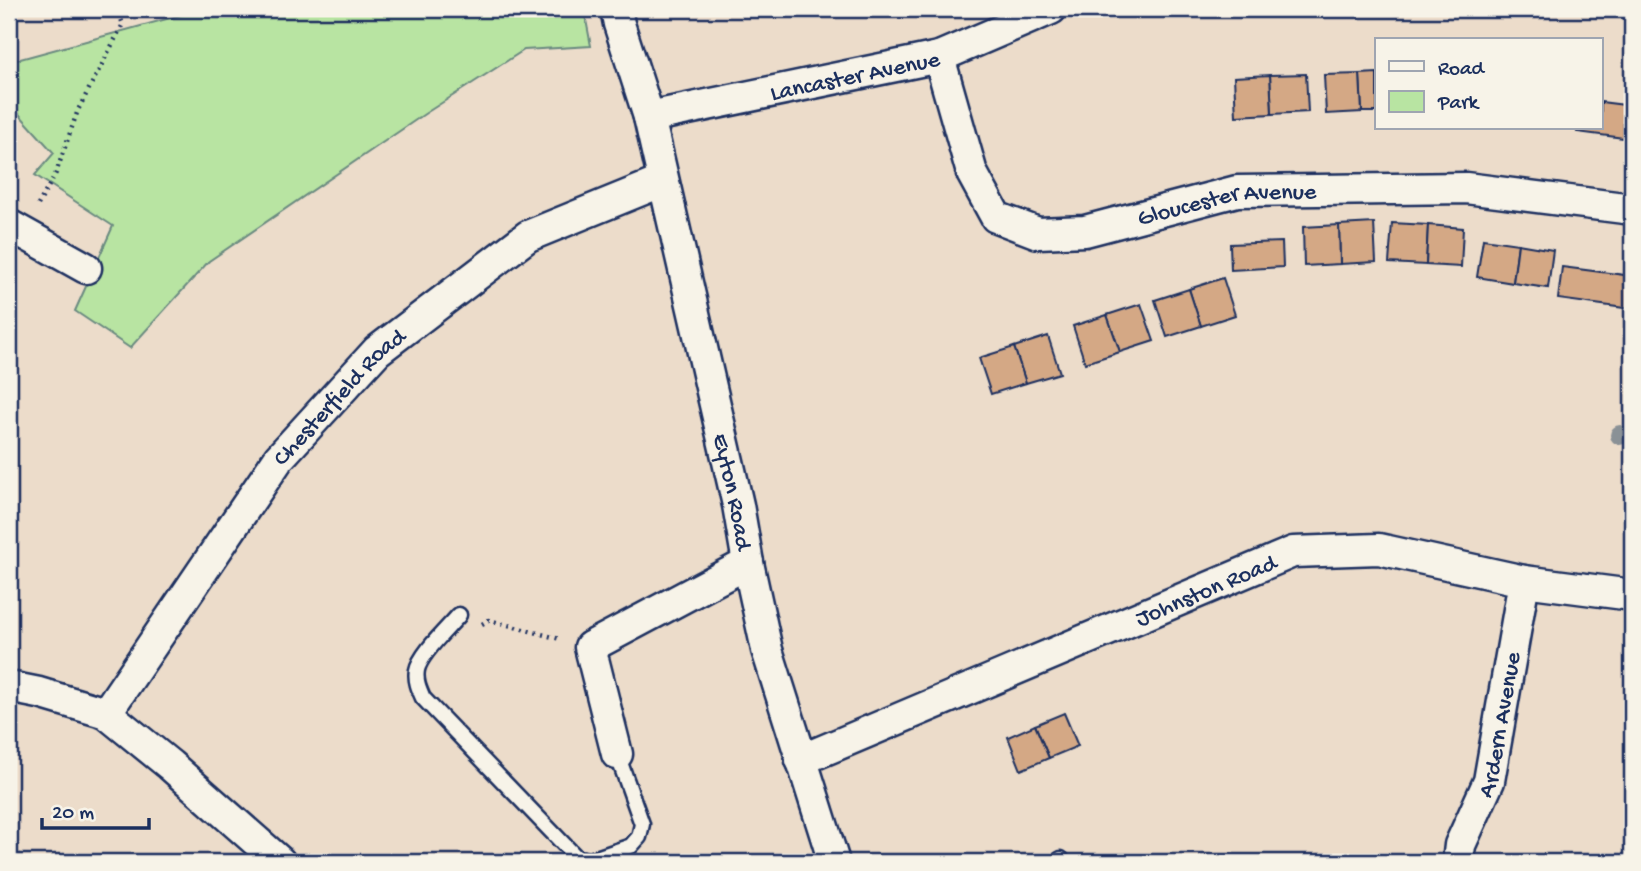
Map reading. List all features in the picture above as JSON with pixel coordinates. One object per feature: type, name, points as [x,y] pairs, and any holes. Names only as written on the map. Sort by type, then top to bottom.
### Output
[{"type":"street","name":"Eyton Road","points":[[616,9],[649,117],[738,505],[767,650],[834,862]]},
{"type":"street","name":"Lancaster Avenue","points":[[649,117],[939,57],[1051,9]]},
{"type":"street","name":"Gloucester Avenue","points":[[939,57],[972,173],[996,217],[1038,233],[1085,230],[1237,191],[1466,188],[1632,209]]},
{"type":"street","name":"Chesterfield Road","points":[[106,713],[279,458],[377,351],[528,236],[663,181]]},
{"type":"street","points":[[16,229],[86,268]]},
{"type":"street","name":"Johnston Road","points":[[801,760],[1293,552],[1379,549],[1524,581],[1632,596]]},
{"type":"street","points":[[617,754],[590,647],[748,563]]},
{"type":"street","name":"Ardern Avenue","points":[[1458,862],[1460,845],[1489,781],[1524,581]]},
{"type":"street","points":[[9,687],[106,713],[170,765],[280,862]]},
{"type":"lane","points":[[459,615],[425,655],[417,669],[417,684],[423,698],[577,858],[590,860],[631,846],[639,836],[642,824],[617,754]]},
{"type":"path","points":[[16,229],[56,173],[78,110],[123,24],[117,9]]},
{"type":"path","points":[[459,615],[475,628],[489,620],[590,647]]},
{"type":"green space","points":[[203,9],[584,9],[591,46],[524,50],[426,113],[209,261],[130,348],[75,311],[113,226],[35,175],[54,153],[9,103],[9,29],[13,61]]},
{"type":"building","points":[[1375,73],[1375,112],[1362,112],[1360,74]]},
{"type":"building","points":[[1306,74],[1308,112],[1272,114],[1270,75]]},
{"type":"building","points":[[1360,74],[1362,112],[1326,114],[1324,75]]},
{"type":"building","points":[[1270,75],[1272,114],[1236,116],[1234,77]]},
{"type":"building","points":[[1602,102],[1632,106],[1632,139],[1577,132],[1602,130]]},
{"type":"building","points":[[1374,223],[1376,262],[1340,264],[1339,225]]},
{"type":"building","points":[[1392,223],[1428,225],[1426,265],[1389,263]]},
{"type":"building","points":[[1339,225],[1340,264],[1304,266],[1303,227]]},
{"type":"building","points":[[1428,225],[1463,228],[1461,267],[1426,265]]},
{"type":"building","points":[[1483,239],[1518,244],[1513,283],[1477,277]]},
{"type":"building","points":[[1282,242],[1283,267],[1231,270],[1230,244]]},
{"type":"building","points":[[1518,244],[1553,250],[1548,288],[1513,283]]},
{"type":"building","points":[[1562,267],[1632,276],[1632,309],[1558,299]]},
{"type":"building","points":[[1223,278],[1235,315],[1201,326],[1189,289]]},
{"type":"building","points":[[1189,289],[1201,326],[1167,337],[1155,300]]},
{"type":"building","points":[[1141,304],[1154,341],[1120,352],[1107,315]]},
{"type":"building","points":[[1107,315],[1120,352],[1085,363],[1073,326]]},
{"type":"building","points":[[1048,336],[1060,373],[1026,383],[1014,347]]},
{"type":"building","points":[[1014,347],[1026,383],[991,394],[979,358]]},
{"type":"building","points":[[1064,713],[1078,746],[1049,758],[1035,725]]},
{"type":"building","points":[[1035,725],[1049,758],[1021,770],[1008,737]]}]
